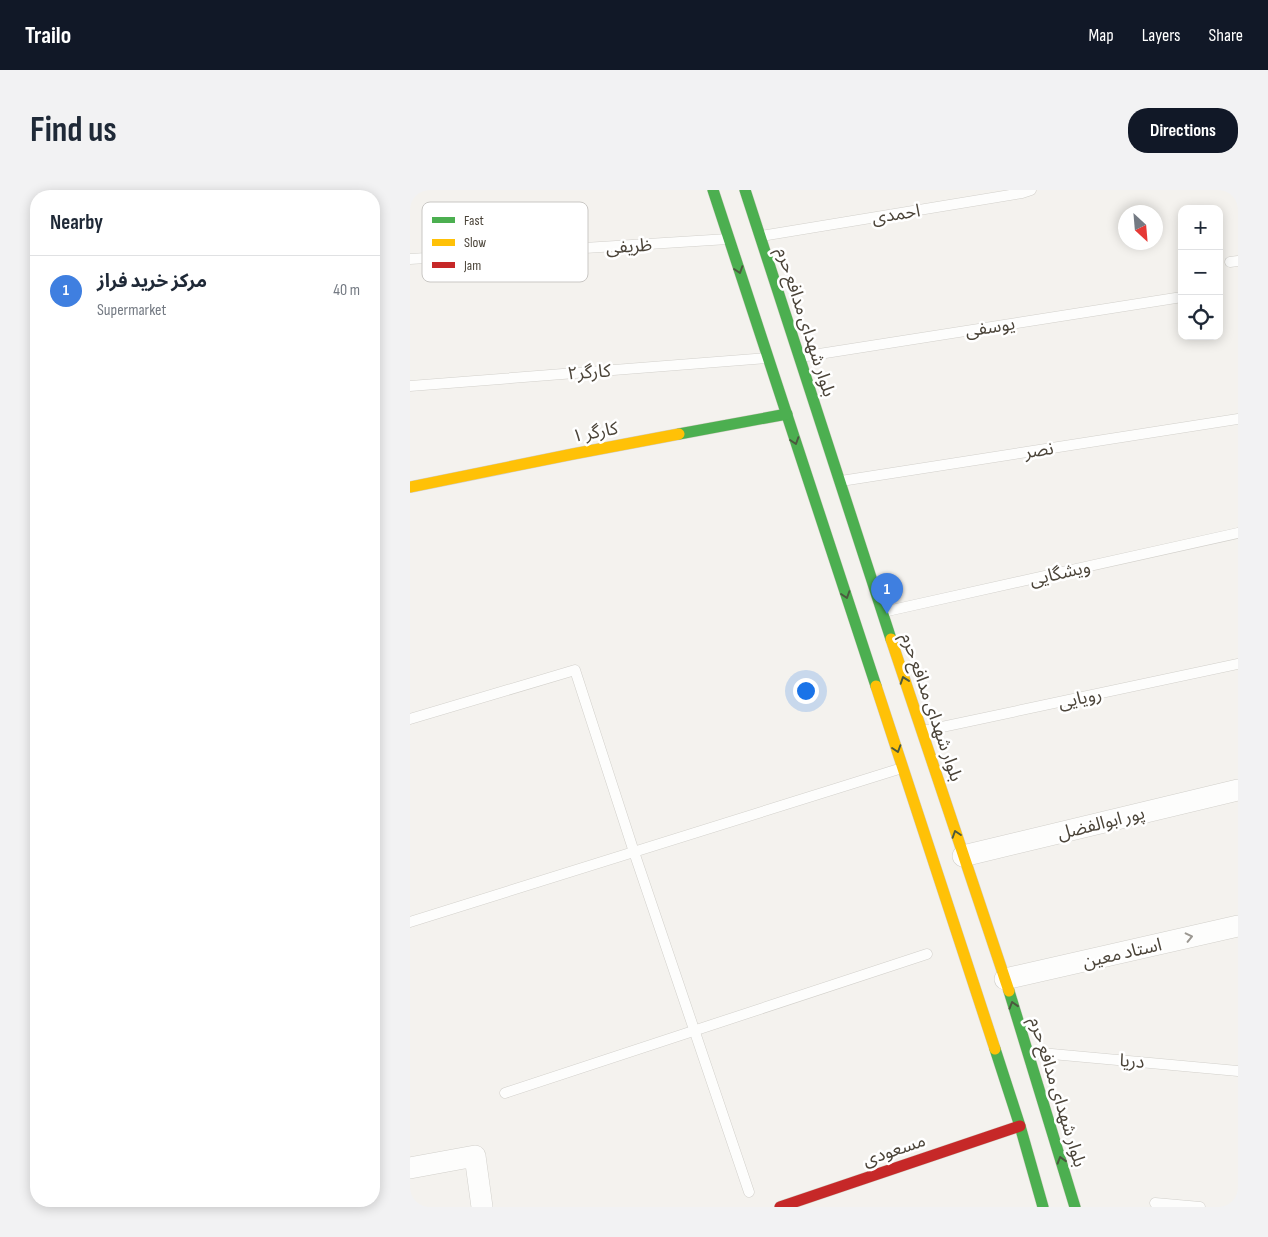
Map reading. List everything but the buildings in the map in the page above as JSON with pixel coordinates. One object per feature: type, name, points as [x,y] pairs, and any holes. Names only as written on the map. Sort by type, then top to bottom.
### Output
[{"type":"main road","points":[[713,190],[1020,1126],[1043,1207]]},
{"type":"main road","name":"بلوار شهدای مدافع حرم","points":[[745,190],[882,612],[1005,979],[1075,1207]]},
{"type":"main road","name":"کارگر ۱","points":[[410,487],[787,414]]},
{"type":"main road","name":"مسعودی","points":[[780,1207],[1020,1126]]},
{"type":"street","name":"پور ابوالفضل","points":[[964,856],[1238,790]]},
{"type":"street","name":"استاد معین","points":[[1005,979],[1238,926]]},
{"type":"street","points":[[410,1168],[476,1156],[482,1207]]},
{"type":"lane","name":"احمدی","points":[[760,236],[1031,190]]},
{"type":"lane","name":"ظریفی","points":[[588,248],[729,239]]},
{"type":"lane","name":"یوسفی","points":[[799,357],[1178,298]]},
{"type":"lane","name":"کارگر۲","points":[[410,386],[768,358]]},
{"type":"lane","name":"نصر","points":[[840,481],[1238,419]]},
{"type":"lane","name":"ویشگایی","points":[[882,612],[1238,534]]},
{"type":"lane","name":"رویایی","points":[[922,731],[1238,664]]},
{"type":"lane","points":[[410,719],[575,670],[748,1192]]},
{"type":"lane","points":[[410,922],[903,768]]},
{"type":"lane","points":[[505,1093],[927,954]]},
{"type":"lane","name":"دریا","points":[[1026,1051],[1238,1071]]},
{"type":"lane","points":[[1155,1202],[1200,1207]]},
{"type":"traffic: fast","points":[[713,190],[876,686]]},
{"type":"traffic: fast","points":[[745,190],[891,639]]},
{"type":"traffic: fast","points":[[679,434],[787,414]]},
{"type":"traffic: fast","points":[[1009,991],[1075,1207]]},
{"type":"traffic: fast","points":[[995,1049],[1020,1126],[1043,1207]]},
{"type":"traffic: slow","points":[[410,487],[679,434]]},
{"type":"traffic: slow","points":[[891,639],[1009,991]]},
{"type":"traffic: slow","points":[[876,686],[995,1049]]},
{"type":"traffic: jam","points":[[780,1207],[1020,1126]]},
{"type":"place","name":"مرکز خرید فراز","points":[[887,614]]}]
